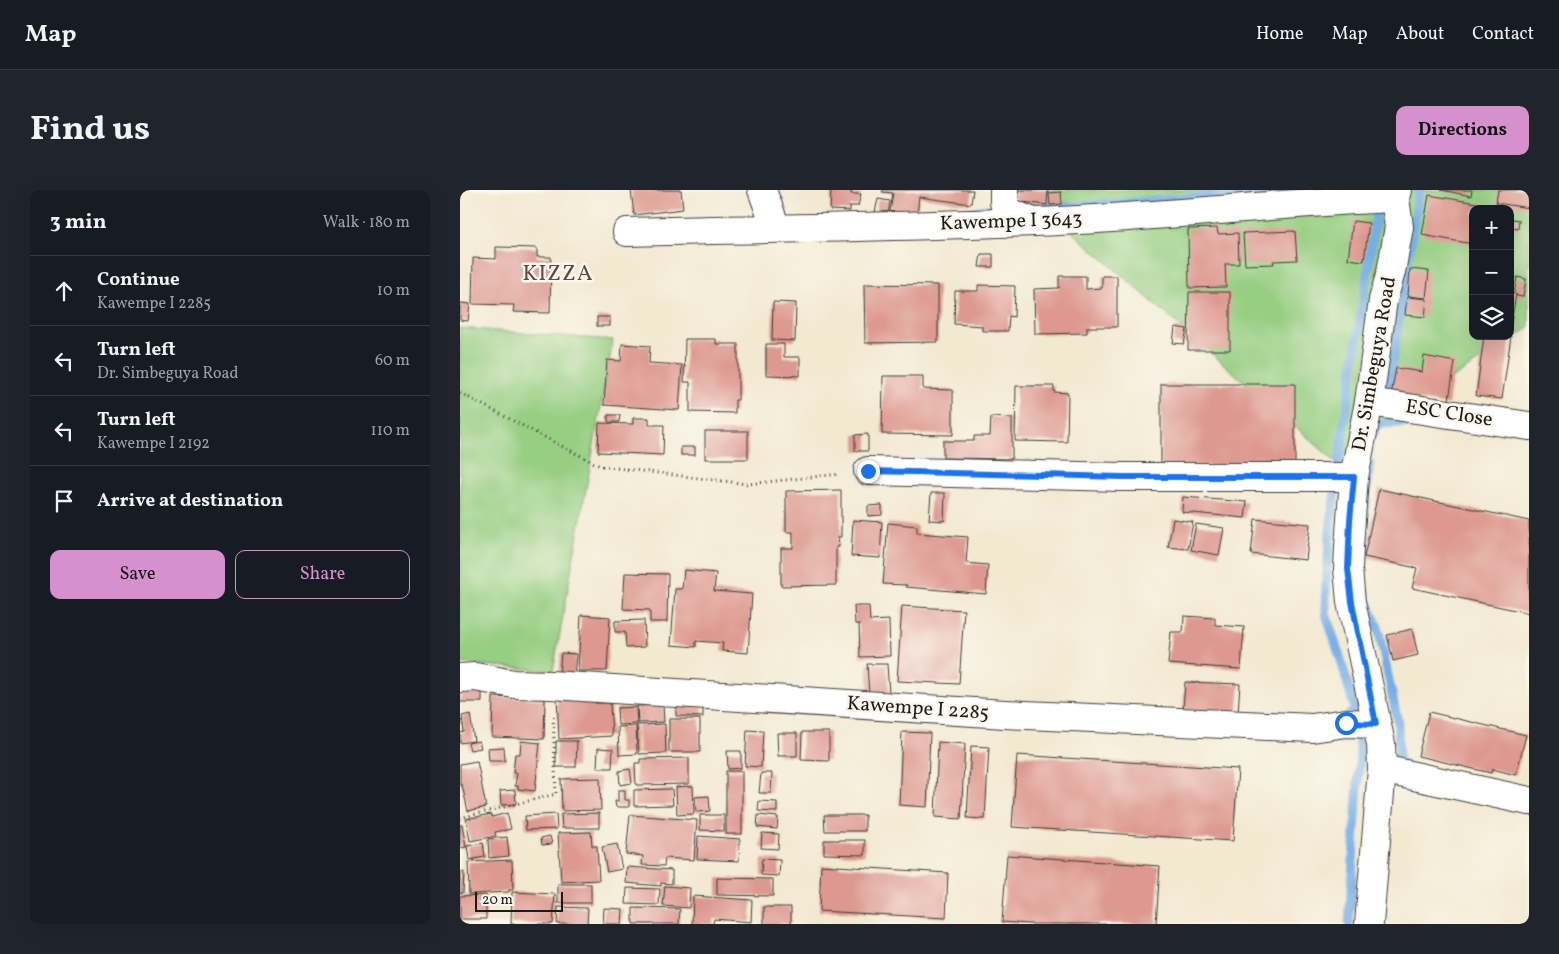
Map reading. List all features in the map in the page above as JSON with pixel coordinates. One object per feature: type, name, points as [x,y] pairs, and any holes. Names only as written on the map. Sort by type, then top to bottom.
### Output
[{"type":"street","points":[[762,190],[771,210],[776,228]]},
{"type":"street","points":[[1004,190],[1006,211],[1033,222]]},
{"type":"street","name":"Kawempe I 3643","points":[[627,232],[776,228],[822,229],[1033,222],[1342,200],[1396,194]]},
{"type":"street","name":"Dr. Simbeguya Road","points":[[1369,924],[1382,770],[1381,744],[1352,602],[1348,569],[1354,477],[1369,402],[1383,300],[1391,272],[1399,227],[1396,194]]},
{"type":"street","name":"ESC Close","points":[[1369,402],[1529,426]]},
{"type":"street","points":[[868,471],[1122,477],[1354,477]]},
{"type":"street","name":"Kawempe I 2285","points":[[460,678],[475,677],[514,684],[1005,714],[1312,728],[1346,723],[1376,724]]},
{"type":"street","points":[[1382,770],[1529,801]]},
{"type":"path","points":[[460,393],[600,466],[748,484],[868,471]]},
{"type":"path","points":[[460,818],[556,794],[551,685]]},
{"type":"green space","points":[[1024,190],[1529,190],[1529,328],[1514,338],[1514,205],[1469,205],[1469,340],[1511,340],[1365,436],[1336,462]]},
{"type":"green space","points":[[460,328],[613,340],[553,671],[460,663]]},
{"type":"building","points":[[631,190],[681,190],[683,209],[634,215]]},
{"type":"building","points":[[831,190],[851,190],[851,194],[861,194],[858,206],[850,206],[850,211],[830,210]]},
{"type":"building","points":[[883,190],[973,190],[971,204],[919,197],[917,216],[890,212],[893,193],[882,192]]},
{"type":"building","points":[[1015,190],[1048,190],[1047,205],[1014,201]]},
{"type":"building","points":[[1441,190],[1472,190],[1471,196]]},
{"type":"building","points":[[1498,190],[1529,190],[1529,208],[1496,203]]},
{"type":"building","points":[[1061,192],[1062,204],[1050,205],[1049,193]]},
{"type":"building","points":[[1429,195],[1488,205],[1469,205],[1469,243],[1422,235]]},
{"type":"building","points":[[878,199],[890,201],[888,214],[875,212]]},
{"type":"building","points":[[1514,219],[1519,220],[1518,229],[1514,228]]},
{"type":"building","points":[[1353,221],[1369,223],[1364,261],[1348,259]]},
{"type":"building","points":[[1217,228],[1218,234],[1238,233],[1239,264],[1225,264],[1226,287],[1189,288],[1188,229]]},
{"type":"building","points":[[1295,231],[1297,260],[1273,261],[1274,264],[1245,265],[1243,233]]},
{"type":"building","points":[[496,247],[537,248],[537,257],[551,257],[550,313],[513,312],[514,305],[472,304],[473,258],[496,259]]},
{"type":"building","points":[[981,254],[993,254],[993,267],[979,267]]},
{"type":"building","points":[[1410,269],[1429,271],[1426,298],[1408,296]]},
{"type":"building","points":[[1059,276],[1086,276],[1086,289],[1102,288],[1102,276],[1117,276],[1117,327],[1087,327],[1087,333],[1035,334],[1034,289],[1059,288]]},
{"type":"building","points":[[1517,277],[1526,279],[1523,297],[1516,294],[1514,306]]},
{"type":"building","points":[[864,284],[938,285],[938,342],[865,343]]},
{"type":"building","points":[[978,285],[1015,286],[1014,317],[1009,316],[1008,331],[982,331],[982,326],[954,324],[955,291],[978,291]]},
{"type":"building","points":[[1189,292],[1230,292],[1230,350],[1188,350]]},
{"type":"building","points":[[1407,297],[1427,299],[1425,317],[1405,315]]},
{"type":"building","points":[[773,302],[796,303],[795,341],[772,340]]},
{"type":"building","points":[[460,303],[470,304],[468,321],[460,320]]},
{"type":"building","points":[[597,317],[610,317],[610,326],[597,326]]},
{"type":"building","points":[[1175,327],[1187,329],[1184,344],[1173,343]]},
{"type":"building","points":[[685,339],[716,339],[716,344],[738,344],[738,400],[735,400],[735,413],[690,412],[690,382],[684,382]]},
{"type":"building","points":[[1483,340],[1510,340],[1502,399],[1476,396]]},
{"type":"building","points":[[622,344],[650,346],[649,363],[682,365],[679,410],[604,405],[607,360],[621,361]]},
{"type":"building","points":[[766,344],[784,344],[784,357],[800,357],[800,376],[766,375]]},
{"type":"building","points":[[1424,356],[1455,362],[1448,405],[1391,395],[1396,368],[1422,372]]},
{"type":"building","points":[[883,376],[923,376],[923,389],[953,390],[953,435],[882,434]]},
{"type":"building","points":[[1161,384],[1295,384],[1295,466],[1161,466]]},
{"type":"building","points":[[1016,386],[1054,386],[1054,392],[1068,393],[1067,442],[1015,441]]},
{"type":"building","points":[[608,415],[620,415],[619,422],[608,422]]},
{"type":"building","points":[[991,417],[1012,418],[1012,459],[943,458],[943,441],[974,441],[974,436],[990,436]]},
{"type":"building","points":[[633,418],[649,418],[649,425],[664,425],[663,455],[598,452],[599,423],[633,424]]},
{"type":"building","points":[[705,431],[748,431],[748,459],[705,459]]},
{"type":"building","points":[[868,434],[868,451],[855,451],[855,435]]},
{"type":"building","points":[[681,447],[695,447],[695,455],[681,455]]},
{"type":"building","points":[[1379,489],[1529,521],[1529,613],[1412,588],[1417,568],[1364,557]]},
{"type":"building","points":[[841,490],[841,537],[838,537],[839,547],[836,547],[836,585],[781,586],[781,548],[793,548],[793,532],[786,532],[786,491]]},
{"type":"building","points":[[931,493],[945,493],[944,521],[929,520]]},
{"type":"building","points":[[1183,497],[1247,502],[1245,518],[1182,512]]},
{"type":"building","points":[[882,505],[882,515],[868,516],[868,506]]},
{"type":"building","points":[[1173,519],[1193,522],[1188,549],[1168,547]]},
{"type":"building","points":[[1255,519],[1310,524],[1306,560],[1251,554]]},
{"type":"building","points":[[853,520],[882,522],[880,558],[851,556]]},
{"type":"building","points":[[888,523],[917,526],[917,533],[968,537],[966,563],[988,565],[986,594],[883,584]]},
{"type":"building","points":[[1196,524],[1224,528],[1219,555],[1191,550]]},
{"type":"building","points":[[684,570],[716,573],[714,591],[752,594],[748,653],[722,651],[723,643],[696,641],[696,647],[671,645],[675,589],[682,589]]},
{"type":"building","points":[[625,573],[668,574],[667,622],[650,622],[650,610],[623,609]]},
{"type":"building","points":[[854,606],[869,606],[870,621],[889,620],[890,656],[860,657],[859,624],[855,624]]},
{"type":"building","points":[[902,606],[964,610],[959,684],[897,681]]},
{"type":"building","points":[[581,615],[610,617],[607,671],[578,671]]},
{"type":"building","points":[[1184,616],[1215,618],[1215,625],[1244,627],[1241,669],[1168,664],[1171,632],[1183,632]]},
{"type":"building","points":[[644,620],[645,647],[626,648],[625,632],[615,632],[615,621]]},
{"type":"building","points":[[1412,629],[1418,655],[1393,661],[1387,635]]},
{"type":"building","points":[[561,653],[576,654],[574,678],[559,677]]},
{"type":"building","points":[[867,664],[887,664],[889,694],[869,695]]},
{"type":"building","points":[[1185,682],[1240,684],[1238,713],[1183,710]]},
{"type":"building","points":[[461,683],[482,683],[482,702],[460,702]]},
{"type":"building","points":[[595,691],[595,703],[610,703],[612,736],[559,739],[557,697]]},
{"type":"building","points":[[493,697],[545,699],[544,739],[492,737]]},
{"type":"building","points":[[676,703],[703,703],[703,717],[676,716]]},
{"type":"building","points":[[663,705],[664,722],[638,723],[637,706]]},
{"type":"building","points":[[636,707],[637,724],[618,725],[617,708]]},
{"type":"building","points":[[1429,712],[1526,735],[1516,775],[1492,769],[1491,773],[1418,756]]},
{"type":"building","points":[[470,714],[474,741],[460,743],[460,733],[464,732],[462,716]]},
{"type":"building","points":[[669,719],[700,719],[700,752],[669,752]]},
{"type":"building","points":[[665,724],[666,753],[639,754],[637,725]]},
{"type":"building","points":[[636,726],[637,754],[619,755],[618,727]]},
{"type":"building","points":[[747,730],[763,731],[761,767],[745,766]]},
{"type":"building","points":[[802,732],[829,732],[829,761],[801,760]]},
{"type":"building","points":[[902,732],[930,733],[927,807],[899,805]]},
{"type":"building","points":[[777,733],[797,733],[797,756],[778,756]]},
{"type":"building","points":[[479,741],[481,748],[470,750],[468,743]]},
{"type":"building","points":[[521,741],[540,743],[535,791],[518,789],[518,786],[515,786],[517,773],[513,773],[515,754],[520,754]]},
{"type":"building","points":[[556,741],[577,741],[576,767],[556,767]]},
{"type":"building","points":[[938,742],[965,744],[961,819],[935,817]]},
{"type":"building","points":[[971,746],[989,747],[985,819],[967,818]]},
{"type":"building","points":[[504,747],[505,761],[489,761],[488,748]]},
{"type":"building","points":[[598,748],[613,749],[612,768],[597,768]]},
{"type":"building","points":[[727,751],[741,751],[741,768],[728,769]]},
{"type":"building","points":[[1017,755],[1238,769],[1233,841],[1012,827]]},
{"type":"building","points":[[689,758],[689,784],[636,785],[635,763],[640,763],[640,759]]},
{"type":"building","points":[[477,761],[486,807],[468,811],[462,785],[460,785],[460,764]]},
{"type":"building","points":[[630,769],[632,783],[620,785],[619,771]]},
{"type":"building","points":[[726,771],[742,771],[742,834],[726,834]]},
{"type":"building","points":[[761,773],[772,773],[771,793],[759,793]]},
{"type":"building","points":[[600,778],[601,810],[562,811],[561,779]]},
{"type":"building","points":[[693,786],[694,814],[677,815],[676,787]]},
{"type":"building","points":[[672,789],[673,805],[634,806],[634,790]]},
{"type":"building","points":[[515,790],[516,804],[501,805],[500,791]]},
{"type":"building","points":[[618,790],[625,790],[625,800],[629,800],[629,807],[616,807],[615,801],[618,801]]},
{"type":"building","points":[[709,796],[710,811],[696,812],[695,797]]},
{"type":"building","points":[[759,801],[777,802],[777,812],[758,811]]},
{"type":"building","points":[[507,813],[511,829],[495,832],[496,836],[470,841],[466,819],[491,814],[492,817]]},
{"type":"building","points":[[599,813],[599,828],[562,828],[561,814]]},
{"type":"building","points":[[556,814],[557,829],[526,830],[525,816]]},
{"type":"building","points":[[630,815],[697,820],[694,860],[665,858],[664,866],[642,865],[643,856],[626,854]]},
{"type":"building","points":[[700,815],[724,815],[724,831],[700,830]]},
{"type":"building","points":[[758,815],[778,817],[777,829],[757,827]]},
{"type":"building","points":[[824,815],[865,815],[865,831],[825,831]]},
{"type":"building","points":[[460,825],[462,825],[466,847],[460,848]]},
{"type":"building","points":[[591,832],[592,846],[597,846],[599,880],[561,882],[558,833]]},
{"type":"building","points":[[762,833],[779,834],[778,849],[761,848]]},
{"type":"building","points":[[550,836],[552,844],[542,845],[541,838]]},
{"type":"building","points":[[698,836],[740,839],[739,861],[697,859]]},
{"type":"building","points":[[507,837],[509,856],[489,858],[488,839]]},
{"type":"building","points":[[824,840],[865,840],[865,855],[824,854]]},
{"type":"building","points":[[483,843],[485,857],[469,860],[467,846]]},
{"type":"building","points":[[617,844],[622,869],[607,872],[602,847]]},
{"type":"building","points":[[1007,855],[1160,866],[1156,924],[1029,924],[1002,922]]},
{"type":"building","points":[[762,859],[780,860],[779,876],[761,875]]},
{"type":"building","points":[[512,860],[513,890],[509,890],[509,892],[469,894],[468,862]]},
{"type":"building","points":[[821,865],[948,873],[946,918],[819,911]]},
{"type":"building","points":[[627,867],[672,870],[672,884],[661,883],[661,886],[626,883]]},
{"type":"building","points":[[460,872],[464,872],[463,893],[460,893]]},
{"type":"building","points":[[717,878],[773,879],[773,896],[717,895]]},
{"type":"building","points":[[558,884],[591,884],[591,903],[558,903]]},
{"type":"building","points":[[665,886],[690,888],[689,908],[663,906]]},
{"type":"building","points":[[627,888],[660,889],[659,905],[626,904]]},
{"type":"building","points":[[512,892],[555,894],[553,924],[511,924]]},
{"type":"building","points":[[486,895],[486,919],[460,919],[460,896]]},
{"type":"building","points":[[693,896],[752,900],[751,922],[714,919],[713,924],[692,924]]},
{"type":"building","points":[[558,907],[588,908],[587,924],[557,924]]},
{"type":"building","points":[[764,907],[791,907],[791,924],[764,924]]},
{"type":"building","points":[[604,908],[623,909],[622,924],[603,924]]},
{"type":"building","points":[[633,908],[680,909],[679,924],[633,924]]},
{"type":"waterway","points":[[1020,205],[1047,207],[1080,206],[1295,190]]},
{"type":"waterway","points":[[1387,397],[1419,190]]},
{"type":"waterway","points":[[1346,717],[1355,710],[1326,614],[1326,583],[1331,522],[1343,434],[1378,203]]},
{"type":"waterway","points":[[970,212],[1002,207]]},
{"type":"waterway","points":[[1374,433],[1377,424],[1424,422]]},
{"type":"waterway","points":[[1363,530],[1370,463]]},
{"type":"waterway","points":[[1360,583],[1378,627],[1398,723],[1399,764],[1404,765]]},
{"type":"waterway","points":[[1348,735],[1358,735],[1360,752],[1349,924]]},
{"type":"district","name":"KIZZA","points":[[558,274]]},
{"type":"route","points":[[868,471],[1122,477],[1354,477],[1348,569],[1352,602],[1376,724],[1346,723]]}]
